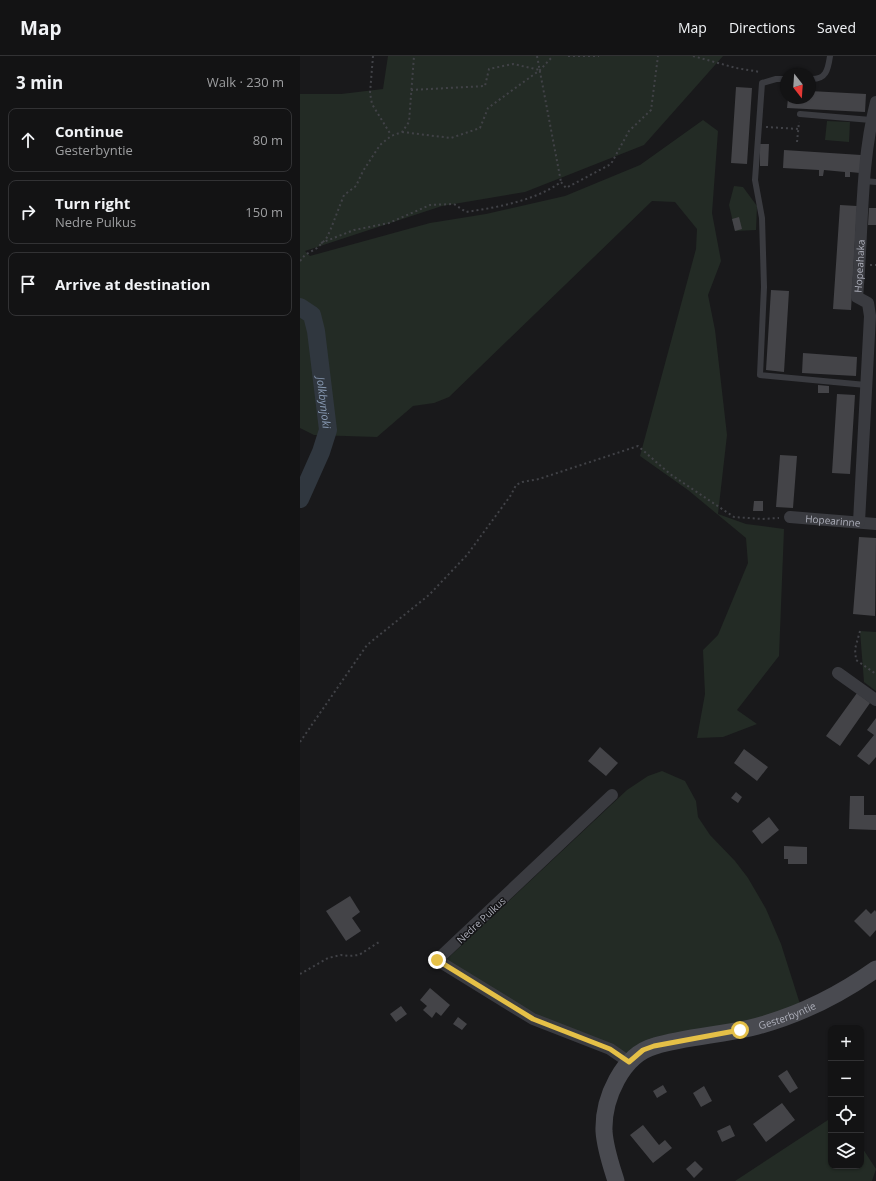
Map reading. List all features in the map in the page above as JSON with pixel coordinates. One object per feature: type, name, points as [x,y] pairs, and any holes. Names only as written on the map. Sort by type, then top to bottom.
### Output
[{"type":"street","name":"Hopeahaka","points":[[859,522],[870,316],[868,303],[858,297],[870,182],[871,120],[876,102]]},
{"type":"street","name":"Hopearinne","points":[[790,517],[876,524]]},
{"type":"street","points":[[838,673],[876,700]]},
{"type":"street","name":"Nedre Pulkus","points":[[612,795],[437,960],[533,1019],[610,1049],[629,1062]]},
{"type":"street","name":"Gesterbyntie","points":[[616,1181],[605,1142],[604,1120],[613,1090],[620,1075],[629,1062],[643,1050],[654,1046],[750,1028],[783,1019],[819,1003],[862,979],[876,969]]},
{"type":"lane","points":[[816,80],[823,77],[829,68],[830,56]]},
{"type":"lane","points":[[780,79],[762,83],[755,180],[762,218],[764,287],[760,376],[866,385]]},
{"type":"lane","points":[[800,114],[871,120]]},
{"type":"path","points":[[373,56],[370,93],[372,104],[391,136]]},
{"type":"path","points":[[402,132],[409,122],[410,90],[414,56]]},
{"type":"path","points":[[537,56],[561,182],[566,188],[611,164],[630,131],[651,110],[658,56]]},
{"type":"path","points":[[300,261],[305,255],[321,243],[330,232],[344,195],[356,186],[363,171],[380,145],[391,136],[402,132],[451,138],[480,128],[488,108],[540,70],[553,56]]},
{"type":"path","points":[[568,56],[599,56]]},
{"type":"path","points":[[693,56],[736,68],[760,72]]},
{"type":"path","points":[[410,90],[485,86],[489,69],[513,64],[540,70]]},
{"type":"path","points":[[797,142],[800,114]]},
{"type":"path","points":[[759,126],[799,129]]},
{"type":"path","points":[[321,243],[354,230],[389,223],[430,205],[454,204],[466,212],[487,209],[547,192],[561,182]]},
{"type":"path","points":[[300,742],[367,645],[429,595],[467,555],[511,495],[516,485],[522,482],[539,479],[638,446],[670,474],[734,517],[762,519],[790,517]]},
{"type":"path","points":[[860,631],[855,649],[856,660],[876,674]]},
{"type":"path","points":[[300,974],[334,955],[359,955],[379,942]]},
{"type":"shaded area","points":[[388,56],[723,56],[644,145],[525,192],[442,206],[305,251],[310,256],[430,223],[486,214],[565,196],[640,165],[703,120],[718,131],[712,213],[721,261],[708,295],[715,330],[727,435],[718,514],[746,524],[784,529],[779,656],[737,710],[757,724],[723,737],[697,738],[705,694],[703,650],[718,635],[748,563],[746,538],[688,490],[640,456],[696,249],[697,229],[675,202],[652,201],[449,397],[434,403],[413,406],[377,437],[314,435],[300,428],[300,94],[341,94],[383,89]]},
{"type":"shaded area","points":[[827,121],[850,122],[849,142],[825,140]]},
{"type":"shaded area","points":[[734,186],[743,187],[757,206],[756,230],[735,231],[729,205]]},
{"type":"shaded area","points":[[860,631],[876,632],[876,691],[864,682]]},
{"type":"shaded area","points":[[662,771],[685,781],[696,801],[698,817],[710,835],[735,861],[748,878],[766,909],[781,944],[800,1004],[795,1008],[627,1053],[543,1018],[486,986],[446,960],[627,790],[648,776]]},
{"type":"shaded area","points":[[828,1120],[828,1169],[864,1169],[864,1151],[876,1169],[872,1181],[735,1181]]},
{"type":"building","points":[[736,87],[752,88],[747,164],[731,163]]},
{"type":"building","points":[[816,91],[866,94],[865,112],[787,108],[787,104],[816,104]]},
{"type":"building","points":[[760,144],[769,144],[768,166],[760,166]]},
{"type":"building","points":[[784,150],[861,155],[860,173],[850,172],[850,177],[845,177],[845,172],[824,170],[823,176],[819,176],[819,170],[783,168]]},
{"type":"building","points":[[840,205],[857,206],[851,310],[833,309]]},
{"type":"building","points":[[869,208],[876,208],[876,225],[868,225]]},
{"type":"building","points":[[739,217],[742,229],[735,231],[732,219]]},
{"type":"building","points":[[771,290],[789,291],[784,372],[766,370]]},
{"type":"building","points":[[803,353],[857,357],[856,376],[802,373]]},
{"type":"building","points":[[818,385],[829,386],[829,393],[818,393]]},
{"type":"building","points":[[837,394],[855,395],[850,474],[832,473]]},
{"type":"building","points":[[780,455],[797,456],[793,508],[776,507]]},
{"type":"building","points":[[754,501],[763,501],[763,511],[753,511]]},
{"type":"building","points":[[859,537],[876,538],[875,616],[853,614]]},
{"type":"building","points":[[857,693],[870,703],[840,746],[826,736]]},
{"type":"building","points":[[876,718],[876,757],[869,765],[857,756],[874,735],[867,730]]},
{"type":"building","points":[[600,747],[618,763],[606,776],[588,761]]},
{"type":"building","points":[[744,749],[768,767],[757,781],[734,763]]},
{"type":"building","points":[[736,792],[742,797],[738,803],[731,798]]},
{"type":"building","points":[[850,796],[864,796],[864,815],[876,815],[876,830],[849,829]]},
{"type":"building","points":[[769,817],[779,830],[762,844],[752,831]]},
{"type":"building","points":[[784,846],[807,847],[807,864],[788,864],[788,859],[784,859]]},
{"type":"building","points":[[350,896],[360,912],[352,918],[361,931],[346,941],[326,911]]},
{"type":"building","points":[[866,909],[871,914],[875,910],[876,912],[876,930],[870,937],[854,921]]},
{"type":"building","points":[[430,988],[450,1005],[441,1016],[436,1012],[432,1018],[423,1010],[427,1006],[420,1000]]},
{"type":"building","points":[[401,1006],[407,1014],[396,1022],[390,1014]]},
{"type":"building","points":[[458,1017],[467,1024],[462,1030],[453,1024]]},
{"type":"building","points":[[787,1070],[798,1088],[790,1093],[778,1076]]},
{"type":"building","points":[[663,1085],[667,1092],[657,1098],[653,1091]]},
{"type":"building","points":[[704,1086],[712,1101],[701,1107],[693,1093]]},
{"type":"building","points":[[782,1103],[795,1120],[766,1142],[753,1124]]},
{"type":"building","points":[[643,1125],[659,1145],[665,1140],[672,1148],[653,1163],[630,1135]]},
{"type":"building","points":[[730,1125],[735,1136],[722,1142],[717,1131]]},
{"type":"building","points":[[695,1161],[703,1169],[694,1178],[686,1169]]},
{"type":"waterway","name":"Jolkbynjoki","points":[[300,307],[312,315],[316,331],[328,430],[321,452],[300,499]]},
{"type":"route","points":[[437,960],[533,1019],[610,1049],[629,1062],[643,1050],[654,1046],[740,1030]]}]
